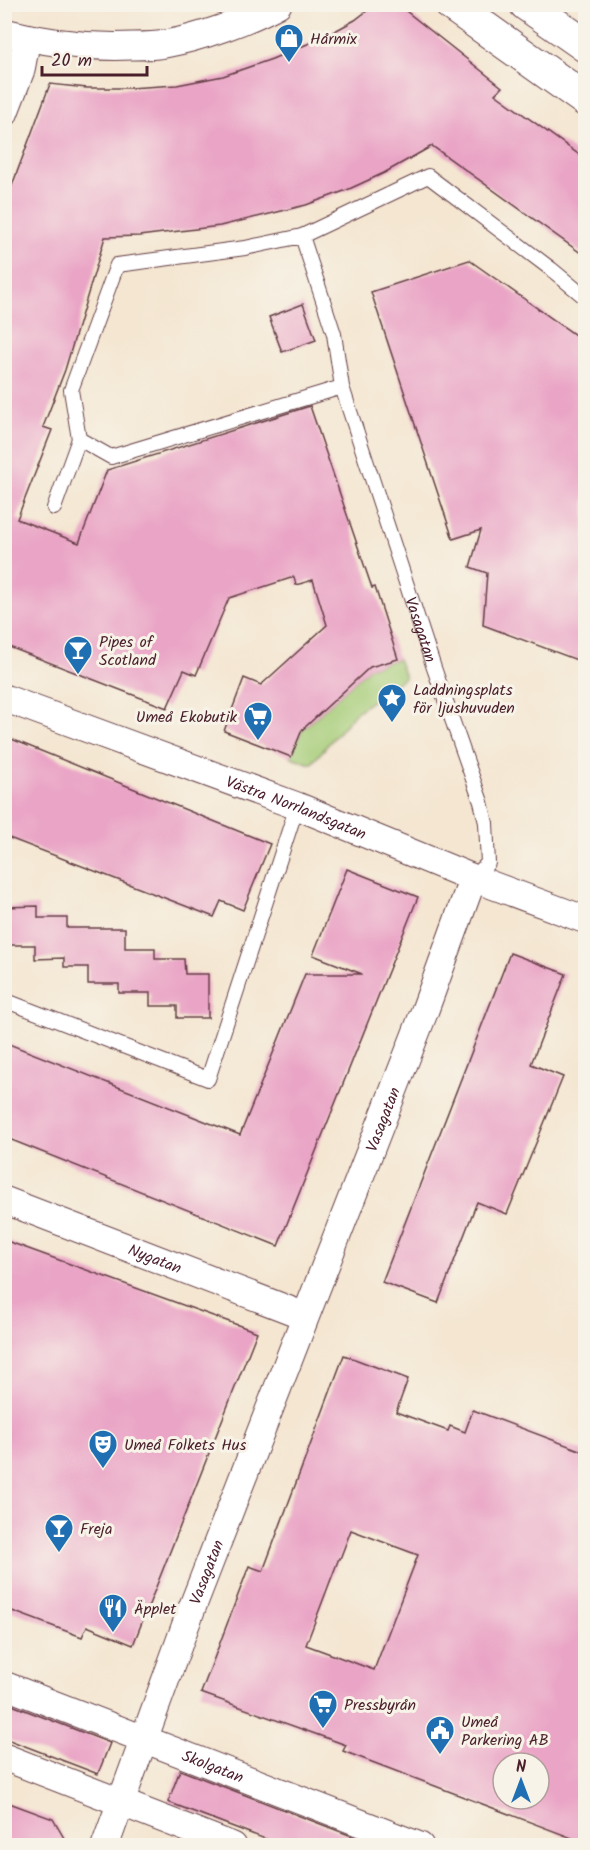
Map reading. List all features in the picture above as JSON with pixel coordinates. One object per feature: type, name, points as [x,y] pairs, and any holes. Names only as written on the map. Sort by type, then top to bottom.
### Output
[{"type":"main road","points":[[451,4],[585,100]]},
{"type":"main road","points":[[526,4],[585,46]]},
{"type":"street","points":[[4,114],[21,70],[16,35],[98,48],[164,45],[217,30],[278,4]]},
{"type":"street","name":"Västra Norrlandsgatan","points":[[4,698],[297,806],[473,878],[585,920]]},
{"type":"street","name":"Vasagatan","points":[[105,1845],[190,1613],[425,1010],[473,878]]},
{"type":"street","name":"Nygatan","points":[[4,1200],[305,1316]]},
{"type":"street","name":"Skolgatan","points":[[4,1685],[420,1845]]},
{"type":"street","points":[[4,1757],[233,1845]]},
{"type":"lane","points":[[54,508],[79,439],[70,390],[117,265],[245,248],[302,236],[428,176],[551,269],[585,298]]},
{"type":"lane","points":[[79,439],[111,457],[342,387],[334,334],[302,236]]},
{"type":"lane","name":"Vasagatan","points":[[342,387],[434,668],[481,802],[488,841],[488,863],[473,878]]},
{"type":"lane","points":[[4,1000],[207,1079],[297,806]]},
{"type":"green space","points":[[398,659],[405,677],[355,713],[311,764],[291,757],[302,730],[370,667]]},
{"type":"building","points":[[376,4],[397,4],[502,87],[495,94],[585,159],[585,256],[432,146],[384,173],[306,205],[220,226],[139,236],[105,237],[65,370],[43,427],[52,430],[17,519],[79,543],[107,470],[310,406],[372,588],[375,587],[398,659],[370,667],[302,730],[291,757],[224,731],[244,678],[261,685],[327,625],[313,580],[296,585],[294,577],[229,598],[196,675],[184,670],[167,708],[4,645],[4,207],[50,84],[87,88],[129,88],[177,85],[223,76],[324,37],[355,20]]},
{"type":"building","points":[[469,260],[585,342],[585,663],[483,625],[487,573],[470,567],[481,530],[453,539],[371,292]]},
{"type":"building","points":[[303,304],[316,340],[282,352],[269,317]]},
{"type":"building","points":[[4,736],[270,844],[243,910],[221,901],[214,917],[4,836]]},
{"type":"building","points":[[347,869],[418,897],[278,1246],[4,1137],[4,1042],[240,1135],[305,974],[362,974],[313,955]]},
{"type":"building","points":[[38,906],[38,918],[67,918],[67,928],[125,928],[125,948],[155,948],[155,959],[184,959],[185,974],[208,974],[208,1018],[177,1018],[177,1006],[150,1006],[150,993],[119,993],[119,984],[88,984],[88,967],[64,967],[64,958],[35,959],[35,945],[5,945],[4,907]]},
{"type":"building","points":[[510,953],[566,974],[531,1064],[563,1077],[507,1214],[477,1202],[438,1303],[382,1282]]},
{"type":"building","name":"Umeå Folkets Hus","points":[[4,1240],[257,1332],[133,1645],[87,1626],[82,1637],[4,1608]]},
{"type":"building","points":[[344,1355],[408,1379],[396,1412],[448,1431],[450,1426],[465,1432],[473,1410],[585,1452],[585,1843],[501,1811],[551,1811],[551,1751],[491,1751],[491,1807],[343,1751],[346,1745],[201,1693],[249,1566],[263,1571]],"holes":[[[351,1530],[418,1555],[374,1670],[306,1645]]]},
{"type":"building","points":[[4,1702],[110,1743],[98,1774],[4,1738]]},
{"type":"building","points":[[180,1770],[375,1845],[281,1845],[168,1802]]},
{"type":"building","points":[[4,1801],[53,1819],[68,1845],[4,1845]]},
{"type":"place","name":"Hårmix","points":[[289,64]]},
{"type":"place","name":"Pipes of Scotland","points":[[78,676]]},
{"type":"place","name":"Laddningsplats för ljushuvuden","points":[[392,724]]},
{"type":"place","name":"Umeå Ekobutik","points":[[258,742]]},
{"type":"place","name":"Umeå Folkets Hus","points":[[103,1470]]},
{"type":"place","name":"Freja","points":[[59,1554]]},
{"type":"place","name":"Äpplet","points":[[113,1634]]},
{"type":"place","name":"Pressbyrån","points":[[323,1730]]},
{"type":"place","name":"Umeå Parkering AB","points":[[440,1756]]}]
